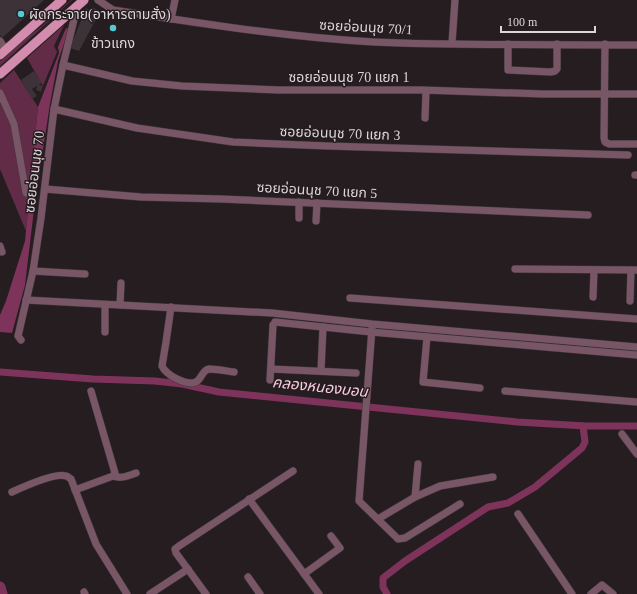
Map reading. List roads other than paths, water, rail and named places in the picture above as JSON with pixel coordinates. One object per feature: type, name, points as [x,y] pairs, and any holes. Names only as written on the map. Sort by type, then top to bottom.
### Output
[{"type":"main road","points":[[0,74],[84,0]]},
{"type":"main road","points":[[3,52],[60,1]]},
{"type":"street","name":"ซอยอ่อนนุช 70/1","points":[[98,0],[112,10],[222,27],[307,37],[374,42],[637,44]]},
{"type":"street","points":[[171,19],[175,0]]},
{"type":"street","points":[[452,43],[454,0]]},
{"type":"street","name":"ซอยอ่อนนุช 70","points":[[21,340],[18,336],[33,271],[45,189],[54,109],[77,7]]},
{"type":"street","points":[[0,42],[3,52]]},
{"type":"street","points":[[508,44],[508,70],[551,72],[558,69],[557,44]]},
{"type":"street","points":[[605,44],[603,137],[605,142],[611,144],[637,144]]},
{"type":"street","name":"ซอยอ่อนนุช 70 แยก 1","points":[[63,65],[132,81],[182,86],[279,90],[637,94]]},
{"type":"street","points":[[425,118],[426,91]]},
{"type":"street","points":[[1,96],[14,124],[26,193]]},
{"type":"street","name":"ซอยอ่อนนุช 70 แยก 3","points":[[54,109],[137,128],[233,142],[628,155]]},
{"type":"street","name":"ซอยอ่อนนุช 70 แยก 5","points":[[45,189],[141,198],[221,199],[588,215]]},
{"type":"street","points":[[299,202],[299,218]]},
{"type":"street","points":[[316,221],[318,203]]},
{"type":"street","points":[[515,269],[594,271],[634,270],[630,301]]},
{"type":"street","points":[[33,271],[85,274]]},
{"type":"street","points":[[593,297],[594,271]]},
{"type":"street","points":[[120,305],[121,283]]},
{"type":"street","points":[[350,298],[415,304],[637,319]]},
{"type":"street","points":[[26,300],[272,313],[372,324],[637,347]]},
{"type":"street","points":[[105,305],[105,332]]},
{"type":"street","points":[[170,307],[162,366],[168,375],[192,383],[197,381],[206,370],[210,369],[234,372]]},
{"type":"street","points":[[270,380],[274,323],[637,355]]},
{"type":"street","points":[[372,324],[358,499],[360,503],[398,539],[405,538],[460,504]]},
{"type":"street","points":[[321,371],[323,327]]},
{"type":"street","points":[[427,337],[423,382],[480,388]]},
{"type":"street","points":[[271,369],[356,373]]},
{"type":"street","points":[[91,391],[115,473],[113,476]]},
{"type":"street","points":[[505,391],[637,402]]},
{"type":"street","points":[[622,434],[637,454]]},
{"type":"street","points":[[415,497],[418,464]]},
{"type":"street","points":[[206,594],[176,553],[176,549],[292,471]]},
{"type":"street","points":[[75,490],[113,476],[123,478],[136,473]]},
{"type":"street","points":[[12,492],[52,476],[65,475],[71,479],[96,544],[127,594]]},
{"type":"street","points":[[378,519],[415,497],[440,486],[493,477]]},
{"type":"street","points":[[249,499],[319,594]]},
{"type":"street","points":[[518,514],[572,594]]},
{"type":"street","points":[[304,574],[340,548],[331,536]]},
{"type":"street","points":[[150,594],[188,569]]},
{"type":"street","points":[[248,577],[260,594]]},
{"type":"street","points":[[591,594],[602,586],[613,594]]},
{"type":"waterway","name":"คลองหนองบอน","points":[[0,372],[93,379],[155,381],[182,384],[219,392],[517,422],[586,426],[637,426]]},
{"type":"waterway","points":[[387,594],[383,587],[383,578],[405,561],[488,507],[508,503],[535,487],[582,448],[585,442],[583,426]]},
{"type":"waterway","name":"คลองหนองบอน","points":[[0,587],[2,594]]},
{"type":"place","name":"ผัดกระจาย(อาหารตามสั่ง)","points":[[21,14]]},
{"type":"place","name":"ข้าวแกง","points":[[113,28]]}]
